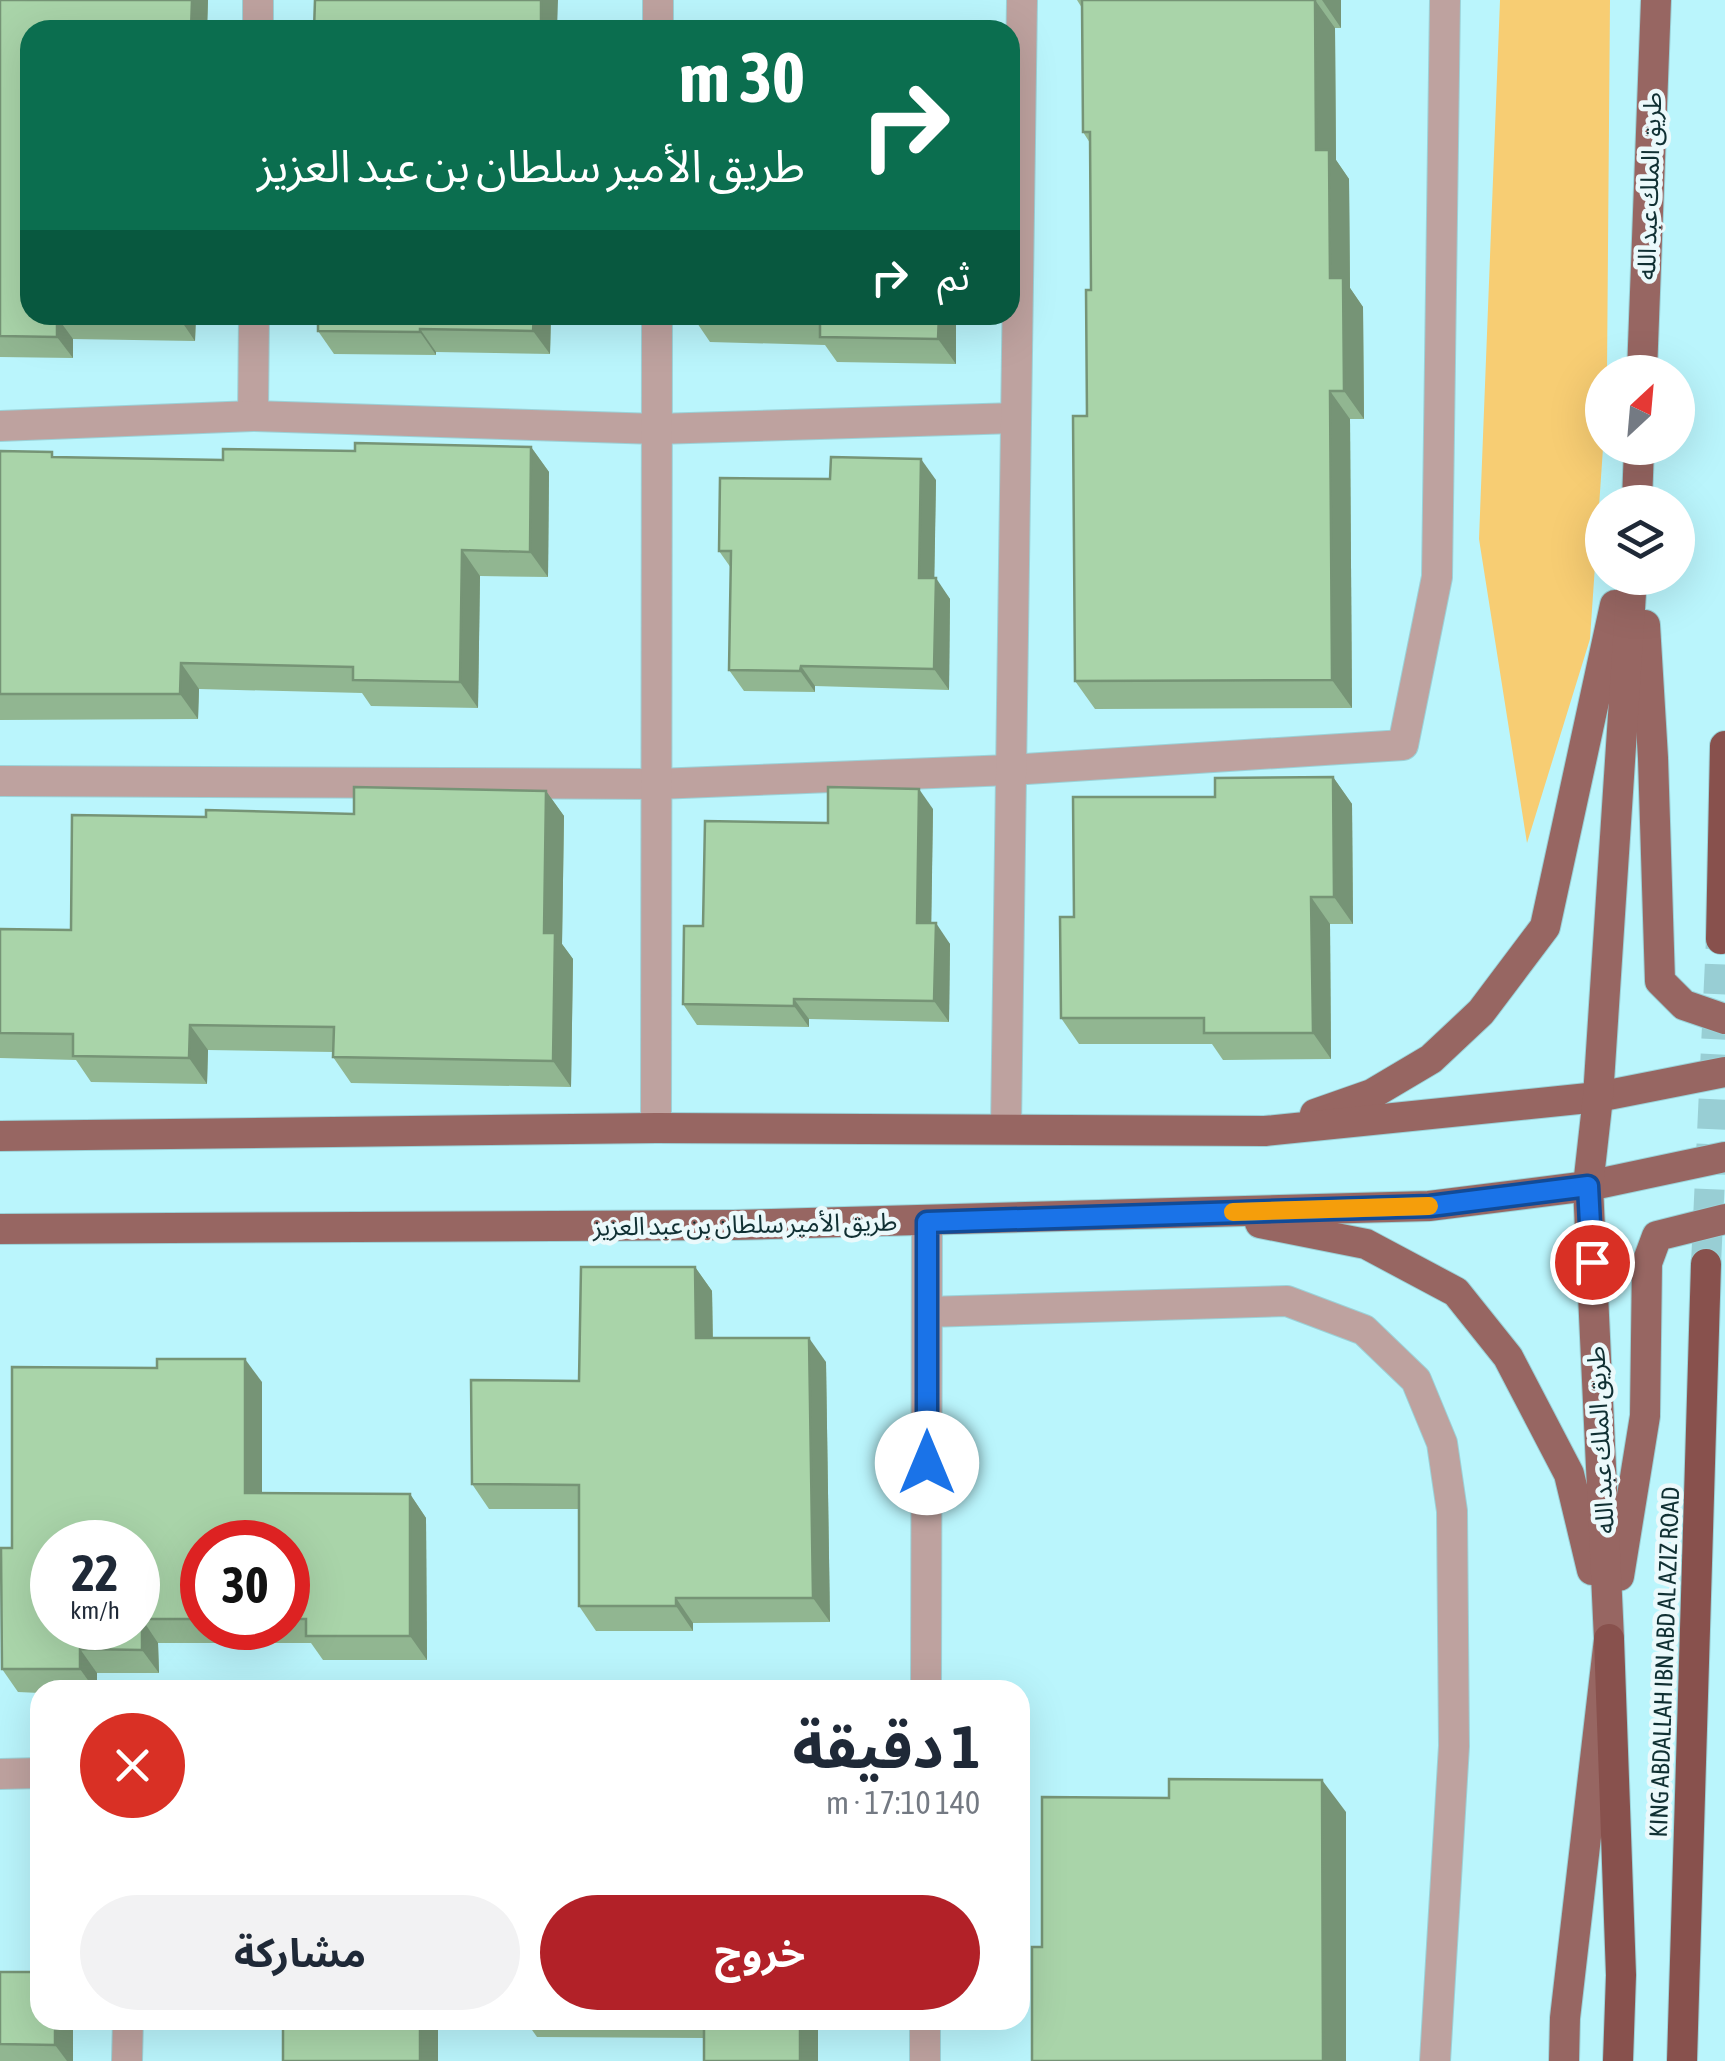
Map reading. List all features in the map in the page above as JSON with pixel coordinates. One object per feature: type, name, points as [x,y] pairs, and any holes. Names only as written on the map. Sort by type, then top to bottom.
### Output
[{"type":"highway","points":[[1721,939],[1725,746]]},
{"type":"highway","name":"KING ABDALLAH IBN ABD AL AZIZ ROAD","points":[[1682,2061],[1706,1264]]},
{"type":"highway","points":[[1609,1638],[1620,1975],[1618,2061]]},
{"type":"main road","name":"طريق الملك عبد الله","points":[[1643,355],[1656,0]]},
{"type":"main road","points":[[1265,1130],[1372,1094],[1431,1059],[1481,1012],[1546,926],[1617,595]]},
{"type":"main road","name":"طريق الملك عبد الله","points":[[1564,2061],[1565,2018],[1609,1638],[1588,1186],[1598,1097],[1631,595]]},
{"type":"main road","points":[[1643,595],[1660,981],[1684,1005],[1725,1019]]},
{"type":"main road","points":[[0,1136],[656,1128],[1265,1130],[1598,1097],[1725,1072]]},
{"type":"main road","name":"طريق الأمير سلطان بن عبد العزيز","points":[[0,1229],[927,1222],[1430,1206],[1588,1186],[1725,1156]]},
{"type":"main road","points":[[1208,1213],[1366,1244],[1456,1292],[1508,1357],[1569,1474],[1609,1638]]},
{"type":"main road","points":[[1609,1638],[1645,1416],[1648,1263],[1657,1236],[1725,1219]]},
{"type":"street","points":[[1020,139],[1022,0]]},
{"type":"street","points":[[0,781],[657,784],[1010,770],[1402,745],[1436,577],[1445,0]]},
{"type":"street","points":[[253,416],[254,325]]},
{"type":"street","points":[[656,1128],[657,325]]},
{"type":"street","points":[[1006,1128],[1017,325]]},
{"type":"street","points":[[0,426],[253,416],[657,429],[1016,418]]},
{"type":"street","points":[[926,1680],[927,1222]]},
{"type":"street","points":[[927,1312],[1287,1301],[1364,1330],[1416,1380],[1442,1443],[1452,1511],[1454,1746],[1435,2061]]},
{"type":"street","points":[[0,1774],[30,1773]]},
{"type":"street","points":[[127,2061],[128,2030]]},
{"type":"street","points":[[925,2061],[926,2030]]},
{"type":"shaded area","points":[[1500,0],[1610,0],[1607,355],[1585,355],[1585,465],[1602,465],[1600,485],[1585,485],[1585,595],[1593,595],[1590,639],[1527,843],[1479,539]]},
{"type":"building","points":[[0,0],[192,0],[191,20],[20,20],[20,325],[57,325],[57,337],[0,336]]},
{"type":"building","points":[[315,0],[541,0],[541,20],[314,20]]},
{"type":"building","points":[[1082,0],[1315,0],[1316,150],[1329,150],[1330,278],[1343,278],[1344,391],[1330,391],[1332,680],[1075,681],[1073,416],[1087,416],[1086,290],[1091,290],[1090,132],[1083,132]]},
{"type":"building","points":[[318,325],[533,325],[533,331],[318,331]]},
{"type":"building","points":[[820,325],[939,325],[938,339],[820,337]]},
{"type":"building","points":[[355,443],[531,447],[530,552],[462,550],[460,682],[353,680],[353,667],[181,663],[180,694],[0,694],[0,451],[52,452],[52,457],[223,460],[223,449],[355,451]]},
{"type":"building","points":[[831,457],[921,459],[919,578],[936,578],[934,669],[801,666],[800,671],[729,670],[731,551],[719,551],[720,478],[830,479]]},
{"type":"building","points":[[1333,777],[1334,897],[1311,897],[1313,1033],[1204,1033],[1204,1018],[1061,1018],[1060,917],[1074,917],[1073,797],[1215,797],[1215,778]]},
{"type":"building","points":[[354,787],[546,791],[544,933],[555,933],[553,1061],[333,1057],[334,1027],[190,1025],[189,1058],[73,1056],[73,1034],[0,1033],[0,929],[71,930],[72,815],[206,817],[206,810],[354,814]]},
{"type":"building","points":[[828,787],[919,789],[917,923],[936,923],[934,1001],[794,999],[794,1006],[683,1004],[684,926],[703,926],[705,821],[828,823]]},
{"type":"building","points":[[581,1267],[695,1267],[696,1338],[809,1338],[813,1598],[676,1598],[676,1606],[579,1606],[579,1485],[472,1484],[471,1380],[579,1381]]},
{"type":"building","points":[[157,1359],[245,1359],[245,1493],[410,1494],[410,1636],[310,1636],[310,1520],[180,1520],[180,1619],[160,1619],[160,1520],[30,1520],[30,1650],[80,1650],[80,1669],[2,1669],[1,1548],[12,1548],[12,1367],[157,1368]]},
{"type":"building","points":[[1169,1779],[1322,1780],[1323,2061],[1032,2061],[1032,1947],[1042,1947],[1042,1797],[1169,1798]]},
{"type":"building","points":[[0,1972],[30,1972],[30,2030],[55,2030],[55,2045],[0,2044]]},
{"type":"building","points":[[283,2030],[420,2030],[420,2061],[283,2061]]},
{"type":"building","points":[[704,2030],[800,2030],[800,2061],[704,2061]]},
{"type":"tunnel","points":[[1706,1264],[1721,939]]},
{"type":"slow traffic","points":[[1233,1212],[1429,1206]]},
{"type":"route","points":[[927,1463],[927,1222],[1430,1206],[1588,1186],[1592,1262]]}]
